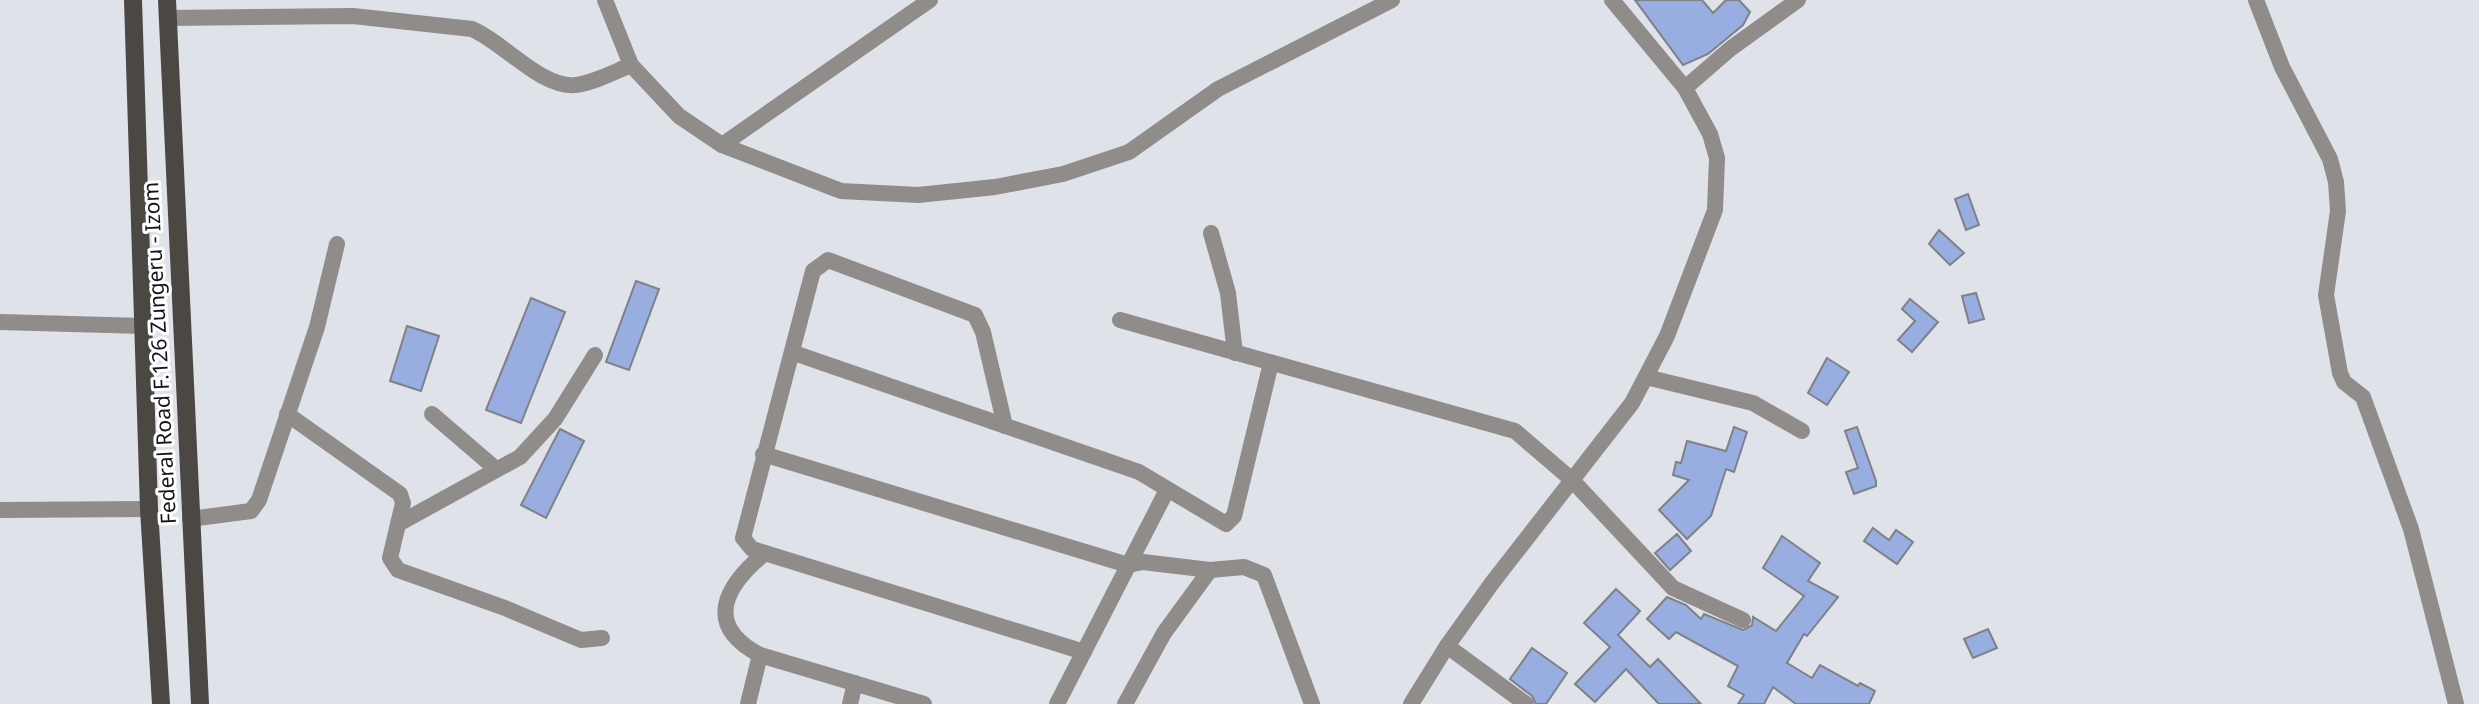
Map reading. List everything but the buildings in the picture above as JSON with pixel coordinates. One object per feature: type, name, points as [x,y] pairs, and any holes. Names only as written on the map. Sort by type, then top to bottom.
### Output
[{"type":"main road","name":"Federal Road F.126 Zungeru - Izom","points":[[133,0],[149,509],[161,704]]},
{"type":"main road","name":"Federal Road F.126 Zungeru - Izom","points":[[167,9],[200,704]]},
{"type":"street","points":[[605,0],[631,65],[679,117],[722,145],[841,191],[918,195],[995,187],[1063,174],[1129,152],[1239,77],[1392,0]]},
{"type":"street","points":[[722,145],[930,0]]},
{"type":"street","points":[[1411,704],[1447,646],[1571,479],[1619,421],[1667,336],[1715,210],[1717,158],[1710,134],[1685,88],[1612,0]]},
{"type":"street","points":[[1685,88],[1730,50],[1798,0]]},
{"type":"street","points":[[2256,0],[2282,67],[2330,159],[2338,211],[2326,295],[2340,373],[2344,382],[2364,397],[2411,529],[2456,704]]},
{"type":"street","points":[[167,9],[353,16],[472,29],[485,35],[548,80],[563,85],[577,85],[631,65]]},
{"type":"street","points":[[1211,233],[1228,293],[1235,353]]},
{"type":"street","points":[[190,519],[251,511],[256,506],[317,327],[337,244]]},
{"type":"street","points":[[1006,426],[984,332],[975,315],[828,260],[813,271],[794,353],[743,531],[747,545],[765,553],[1084,652]]},
{"type":"street","points":[[1120,320],[1503,427],[1525,438],[1571,479],[1673,588],[1743,620]]},
{"type":"street","points":[[0,322],[143,327]]},
{"type":"street","points":[[794,353],[1139,472],[1220,523],[1230,522],[1271,363]]},
{"type":"street","points":[[398,524],[520,457],[544,433],[595,355]]},
{"type":"street","points":[[1646,377],[1753,403],[1802,431]]},
{"type":"street","points":[[287,414],[393,486],[403,503],[390,558],[398,570],[505,608],[581,640],[602,638]]},
{"type":"street","points":[[432,414],[496,469]]},
{"type":"street","points":[[763,454],[1128,565],[1143,562],[1210,570],[1244,567],[1264,575],[1312,704]]},
{"type":"street","points":[[1057,704],[1167,490]]},
{"type":"street","points":[[0,510],[149,509]]},
{"type":"street","points":[[765,553],[739,578],[726,596],[724,616],[730,630],[743,646],[760,655],[924,704]]},
{"type":"street","points":[[1125,704],[1164,633],[1210,570]]},
{"type":"street","points":[[1447,646],[1526,704]]},
{"type":"street","points":[[748,704],[760,655]]},
{"type":"street","points":[[850,704],[855,683]]}]
